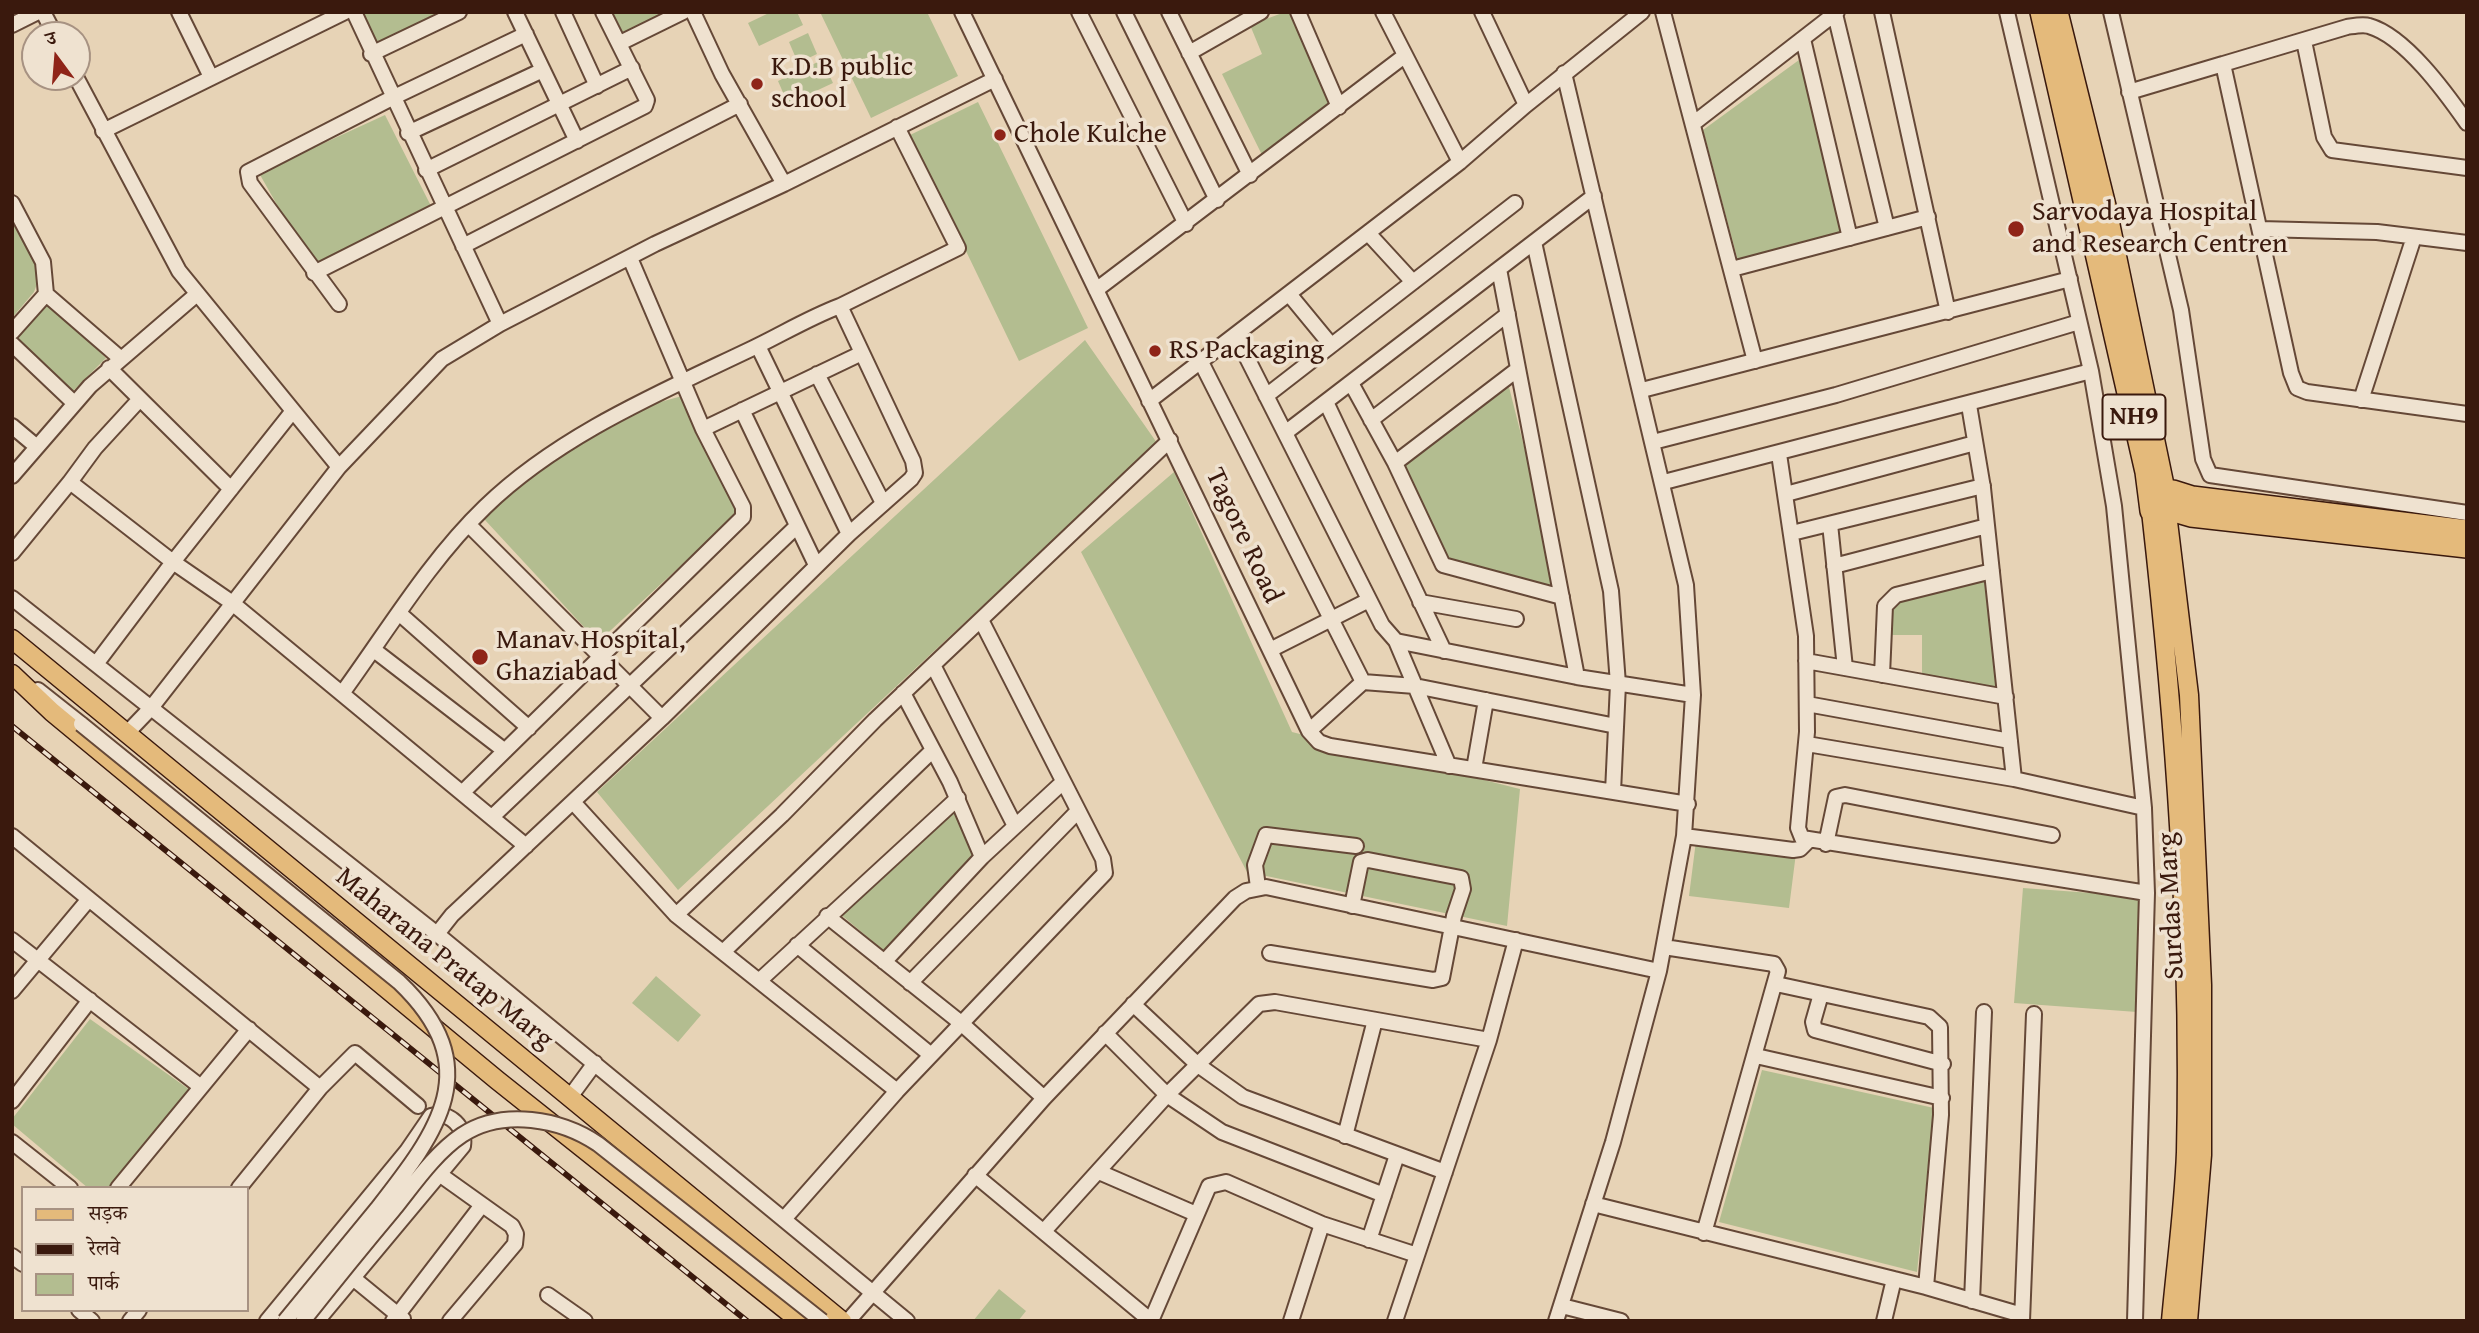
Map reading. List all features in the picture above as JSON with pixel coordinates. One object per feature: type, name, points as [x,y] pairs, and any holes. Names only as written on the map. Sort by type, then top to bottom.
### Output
[{"type":"highway","name":"NH9","points":[[2041,12],[2158,500]]},
{"type":"highway","name":"NH9","points":[[2057,12],[2105,206],[2158,500]]},
{"type":"highway","points":[[2158,500],[2208,499],[2467,531]]},
{"type":"highway","points":[[2158,500],[2191,516],[2467,547]]},
{"type":"main road","name":"Surdas Marg","points":[[2158,500],[2172,692],[2186,982],[2186,1154],[2172,1321]]},
{"type":"main road","name":"Surdas Marg","points":[[2158,500],[2189,695],[2202,985],[2203,1155],[2188,1321]]},
{"type":"main road","name":"Maharana Pratap Marg","points":[[12,639],[842,1321]]},
{"type":"main road","name":"Maharana Pratap Marg","points":[[12,673],[51,712],[577,1143],[800,1321]]},
{"type":"main road","points":[[577,1143],[596,1118]]},
{"type":"street","points":[[12,25],[41,12]]},
{"type":"street","points":[[178,12],[212,77]]},
{"type":"street","points":[[103,131],[345,12]]},
{"type":"street","points":[[354,12],[371,54],[500,324]]},
{"type":"street","points":[[371,54],[459,12]]},
{"type":"street","points":[[515,12],[577,141]]},
{"type":"street","points":[[563,12],[597,86]]},
{"type":"street","points":[[314,273],[445,209],[647,104],[604,12]]},
{"type":"street","points":[[620,44],[682,12]]},
{"type":"street","points":[[693,12],[784,184]]},
{"type":"street","name":"Tagore Road","points":[[962,12],[1310,731]]},
{"type":"street","points":[[1124,12],[1217,200]]},
{"type":"street","points":[[1170,12],[1250,175]]},
{"type":"street","points":[[1189,53],[1261,12]]},
{"type":"street","points":[[1298,12],[1339,107]]},
{"type":"street","points":[[1383,12],[1460,162]]},
{"type":"street","points":[[1482,12],[1526,104]]},
{"type":"street","points":[[1149,401],[1460,162],[1526,104],[1642,12]]},
{"type":"street","points":[[1663,12],[1755,361]]},
{"type":"street","points":[[1882,12],[1948,312]]},
{"type":"street","points":[[2007,12],[2091,371],[2114,506],[2144,808],[2147,893],[2135,1321]]},
{"type":"street","points":[[2111,12],[2182,310],[2203,459],[2210,475],[2208,499]]},
{"type":"street","points":[[1693,123],[1836,13],[1887,228]]},
{"type":"street","points":[[1085,14],[1186,224]]},
{"type":"street","points":[[2129,92],[2304,41],[2349,19],[2386,33],[2438,81],[2467,123]]},
{"type":"street","points":[[339,304],[250,183],[248,172],[392,98],[526,34]]},
{"type":"street","points":[[1803,39],[1850,238]]},
{"type":"street","points":[[2304,41],[2324,137],[2332,150],[2467,168]]},
{"type":"street","points":[[1096,290],[1404,57]]},
{"type":"street","points":[[2223,65],[2292,380],[2297,388],[2307,392],[2467,414]]},
{"type":"street","points":[[426,170],[632,68]]},
{"type":"street","points":[[408,133],[543,70]]},
{"type":"street","points":[[1556,1321],[1594,1204],[1659,971],[1688,804],[1693,695],[1686,584],[1664,482],[1564,73]]},
{"type":"street","points":[[127,733],[151,708],[339,467],[442,359],[500,324],[629,258],[995,79]]},
{"type":"street","points":[[83,91],[179,271],[339,467]]},
{"type":"street","points":[[463,246],[740,104]]},
{"type":"street","points":[[343,692],[469,525],[509,486],[549,457],[683,382],[958,248],[897,127]]},
{"type":"street","points":[[1285,433],[1594,196]]},
{"type":"street","points":[[12,203],[43,262],[46,294],[115,363],[140,399],[231,489]]},
{"type":"street","points":[[1266,396],[1515,203]]},
{"type":"street","points":[[1732,269],[1928,217]]},
{"type":"street","points":[[2260,229],[2414,236],[2467,243]]},
{"type":"street","points":[[1368,233],[1413,282]]},
{"type":"street","points":[[2361,400],[2414,236]]},
{"type":"street","points":[[1534,242],[1609,575],[1618,684],[1613,792]]},
{"type":"street","points":[[463,792],[743,517],[743,507],[703,429],[629,258]]},
{"type":"street","points":[[1499,269],[1577,677]]},
{"type":"street","points":[[1642,390],[2070,279]]},
{"type":"street","points":[[12,332],[46,294]]},
{"type":"street","points":[[12,476],[73,402],[197,294]]},
{"type":"street","points":[[1289,294],[1331,345]]},
{"type":"street","points":[[438,934],[452,915],[662,718],[816,565],[911,479],[915,467],[839,306]]},
{"type":"street","points":[[1371,420],[1508,314]]},
{"type":"street","points":[[1653,442],[1836,395],[2079,322]]},
{"type":"street","points":[[1236,336],[1382,625],[1396,640],[1448,766]]},
{"type":"street","points":[[12,344],[73,402]]},
{"type":"street","points":[[758,346],[849,534]]},
{"type":"street","points":[[703,429],[863,353]]},
{"type":"street","points":[[1201,362],[1363,682]]},
{"type":"street","points":[[1395,463],[1518,369]]},
{"type":"street","points":[[1664,482],[1969,405],[2091,371]]},
{"type":"street","points":[[817,374],[883,503]]},
{"type":"street","points":[[1351,383],[1395,463],[1443,565],[1562,597]]},
{"type":"street","points":[[12,553],[95,447],[140,399]]},
{"type":"street","points":[[1326,402],[1444,651]]},
{"type":"street","points":[[1969,405],[1983,486],[2014,779]]},
{"type":"street","points":[[742,410],[816,565]]},
{"type":"street","points":[[96,664],[292,412]]},
{"type":"street","points":[[12,426],[37,447]]},
{"type":"street","points":[[676,915],[903,693],[1170,440]]},
{"type":"street","points":[[1786,494],[1975,443]]},
{"type":"street","points":[[1779,454],[1792,533],[1806,661],[1807,744],[1798,828],[1802,838],[1826,844],[2147,893]]},
{"type":"street","points":[[2210,475],[2467,513]]},
{"type":"street","points":[[70,482],[173,562],[232,602],[526,846]]},
{"type":"street","points":[[1792,533],[1983,486]]},
{"type":"street","points":[[1830,524],[1845,668]]},
{"type":"street","points":[[469,525],[662,718]]},
{"type":"street","points":[[492,817],[797,526]]},
{"type":"street","points":[[1834,566],[1987,526]]},
{"type":"street","points":[[1882,675],[1885,606],[1889,599],[1992,571]]},
{"type":"street","points":[[12,598],[438,934],[907,1321]]},
{"type":"street","points":[[1270,650],[1369,600]]},
{"type":"street","points":[[1420,602],[1516,620]]},
{"type":"street","points":[[400,614],[529,728]]},
{"type":"street","points":[[784,1219],[897,1091],[1105,873],[1102,859],[981,620]]},
{"type":"street","points":[[1396,640],[1577,677],[1693,695]]},
{"type":"street","points":[[374,650],[505,751]]},
{"type":"street","points":[[1806,661],[2006,697]]},
{"type":"street","points":[[933,665],[1015,826]]},
{"type":"street","points":[[12,673],[81,724],[399,982],[429,1014],[438,1033],[444,1054],[446,1093],[430,1138],[285,1321]]},
{"type":"street","points":[[1616,726],[1415,686],[1363,682],[1310,731],[1319,741],[1330,746],[1688,804]]},
{"type":"street","points":[[903,693],[958,798],[982,857]]},
{"type":"street","points":[[1474,769],[1486,700]]},
{"type":"street","points":[[1807,705],[2010,741]]},
{"type":"street","points":[[1807,744],[2014,779],[2144,808]]},
{"type":"street","points":[[723,952],[933,750]]},
{"type":"street","points":[[884,962],[982,857],[1062,783]]},
{"type":"street","points":[[1826,844],[1836,797],[1845,795],[2052,835]]},
{"type":"street","points":[[759,981],[958,798]]},
{"type":"street","points":[[573,802],[676,915],[897,1091]]},
{"type":"street","points":[[910,983],[1078,811]]},
{"type":"street","points":[[1258,887],[1255,865],[1266,835],[1356,846]]},
{"type":"street","points":[[12,836],[320,1088]]},
{"type":"street","points":[[1684,836],[1793,850],[1800,849],[1808,841]]},
{"type":"street","points":[[1270,953],[1439,980],[1443,974],[1451,927],[1464,883],[1455,875],[1380,861],[1361,862],[1352,906]]},
{"type":"street","points":[[848,1321],[1044,1098],[1133,1003],[1235,898],[1258,887],[1659,971]]},
{"type":"street","points":[[12,991],[89,899]]},
{"type":"street","points":[[827,916],[961,1024],[1044,1098]]},
{"type":"street","points":[[12,940],[201,1087]]},
{"type":"street","points":[[1395,1321],[1489,1040],[1516,940]]},
{"type":"street","points":[[797,945],[931,1055]]},
{"type":"street","points":[[1664,947],[1774,964],[1778,971],[1704,1233]]},
{"type":"street","points":[[1776,984],[1936,1020],[1942,1036],[1942,1098],[1926,1287]]},
{"type":"street","points":[[1821,994],[1814,1022],[1815,1030],[1942,1064]]},
{"type":"street","points":[[12,1101],[90,1000]]},
{"type":"street","points":[[1044,1231],[1167,1095],[1250,1010],[1267,1002],[1489,1040]]},
{"type":"street","points":[[1133,1003],[1198,1065],[1257,1104],[1445,1172]]},
{"type":"street","points":[[1972,1301],[1984,1012]]},
{"type":"street","points":[[1594,1204],[1926,1287],[2022,1318],[2034,1014]]},
{"type":"street","points":[[1345,1136],[1375,1020]]},
{"type":"street","points":[[120,1186],[249,1029]]},
{"type":"street","points":[[1105,1033],[1167,1095],[1222,1132],[1384,1195]]},
{"type":"street","points":[[241,1186],[320,1088],[350,1056],[359,1053],[418,1106]]},
{"type":"street","points":[[1756,1056],[1942,1098]]},
{"type":"street","points":[[570,1097],[594,1063]]},
{"type":"street","points":[[267,1321],[407,1151],[430,1116],[436,1114],[457,1122],[464,1138],[463,1146],[317,1321]]},
{"type":"street","points":[[303,1321],[449,1146],[478,1127],[527,1119],[565,1126],[598,1144],[822,1321]]},
{"type":"street","points":[[12,1142],[67,1186]]},
{"type":"street","points":[[407,1151],[512,1226],[515,1244],[450,1321]]},
{"type":"street","points":[[1369,1240],[1397,1155]]},
{"type":"street","points":[[1099,1172],[1196,1214]]},
{"type":"street","points":[[975,1175],[1151,1321],[1209,1186],[1226,1182],[1322,1224],[1417,1255]]},
{"type":"street","points":[[353,1278],[399,1319],[482,1205]]},
{"type":"street","points":[[1291,1321],[1322,1224]]},
{"type":"street","points":[[1884,1321],[1894,1279]]},
{"type":"street","points":[[548,1295],[585,1321]]},
{"type":"street","points":[[1562,1306],[1621,1321]]},
{"type":"green space","points":[[363,12],[451,12],[379,47]]},
{"type":"green space","points":[[611,12],[681,12],[624,37]]},
{"type":"green space","points":[[771,12],[797,12],[803,25],[759,46],[748,23]]},
{"type":"green space","points":[[820,12],[927,12],[958,76],[871,118]]},
{"type":"green space","points":[[1290,12],[1336,106],[1263,157],[1222,74],[1262,54],[1250,25]]},
{"type":"green space","points":[[808,33],[817,54],[798,63],[789,42]]},
{"type":"green space","points":[[822,60],[833,83],[788,104],[778,81]]},
{"type":"green space","points":[[1799,60],[1846,232],[1738,261],[1703,130]]},
{"type":"green space","points":[[978,102],[1088,328],[1019,361],[910,135]]},
{"type":"green space","points":[[385,115],[431,206],[320,265],[289,226],[259,173]]},
{"type":"green space","points":[[12,212],[42,270],[34,292],[12,318]]},
{"type":"green space","points":[[46,300],[106,358],[72,392],[13,334]]},
{"type":"green space","points":[[1085,340],[1157,443],[678,890],[597,792]]},
{"type":"green space","points":[[1509,387],[1562,597],[1434,560],[1395,463]]},
{"type":"green space","points":[[682,396],[738,513],[598,642],[485,520],[484,515],[557,451],[646,406]]},
{"type":"green space","points":[[1174,472],[1292,732],[1520,789],[1507,926],[1247,872],[1081,552]]},
{"type":"green space","points":[[1985,576],[1997,688],[1922,676],[1922,635],[1889,635],[1891,603]]},
{"type":"green space","points":[[956,804],[978,854],[884,951],[839,913]]},
{"type":"green space","points":[[1696,841],[1796,853],[1789,908],[1689,896]]},
{"type":"green space","points":[[2023,888],[2146,897],[2137,1012],[2014,1003]]},
{"type":"green space","points":[[656,976],[701,1015],[678,1042],[632,1003]]},
{"type":"green space","points":[[90,1019],[190,1090],[112,1186],[86,1186],[12,1124],[12,1119]]},
{"type":"green space","points":[[1762,1070],[1934,1108],[1917,1272],[1719,1222]]},
{"type":"green space","points":[[999,1289],[1026,1311],[1018,1321],[973,1321]]},
{"type":"railway","points":[[12,726],[747,1321]]},
{"type":"place","name":"K.D.B public school","points":[[757,84]]},
{"type":"place","name":"Chole Kulche","points":[[1000,135]]},
{"type":"place","name":"Sarvodaya Hospital and Research Centren","points":[[2016,229]]},
{"type":"place","name":"RS Packaging","points":[[1155,351]]},
{"type":"place","name":"Manav Hospital, Ghaziabad","points":[[480,657]]}]
